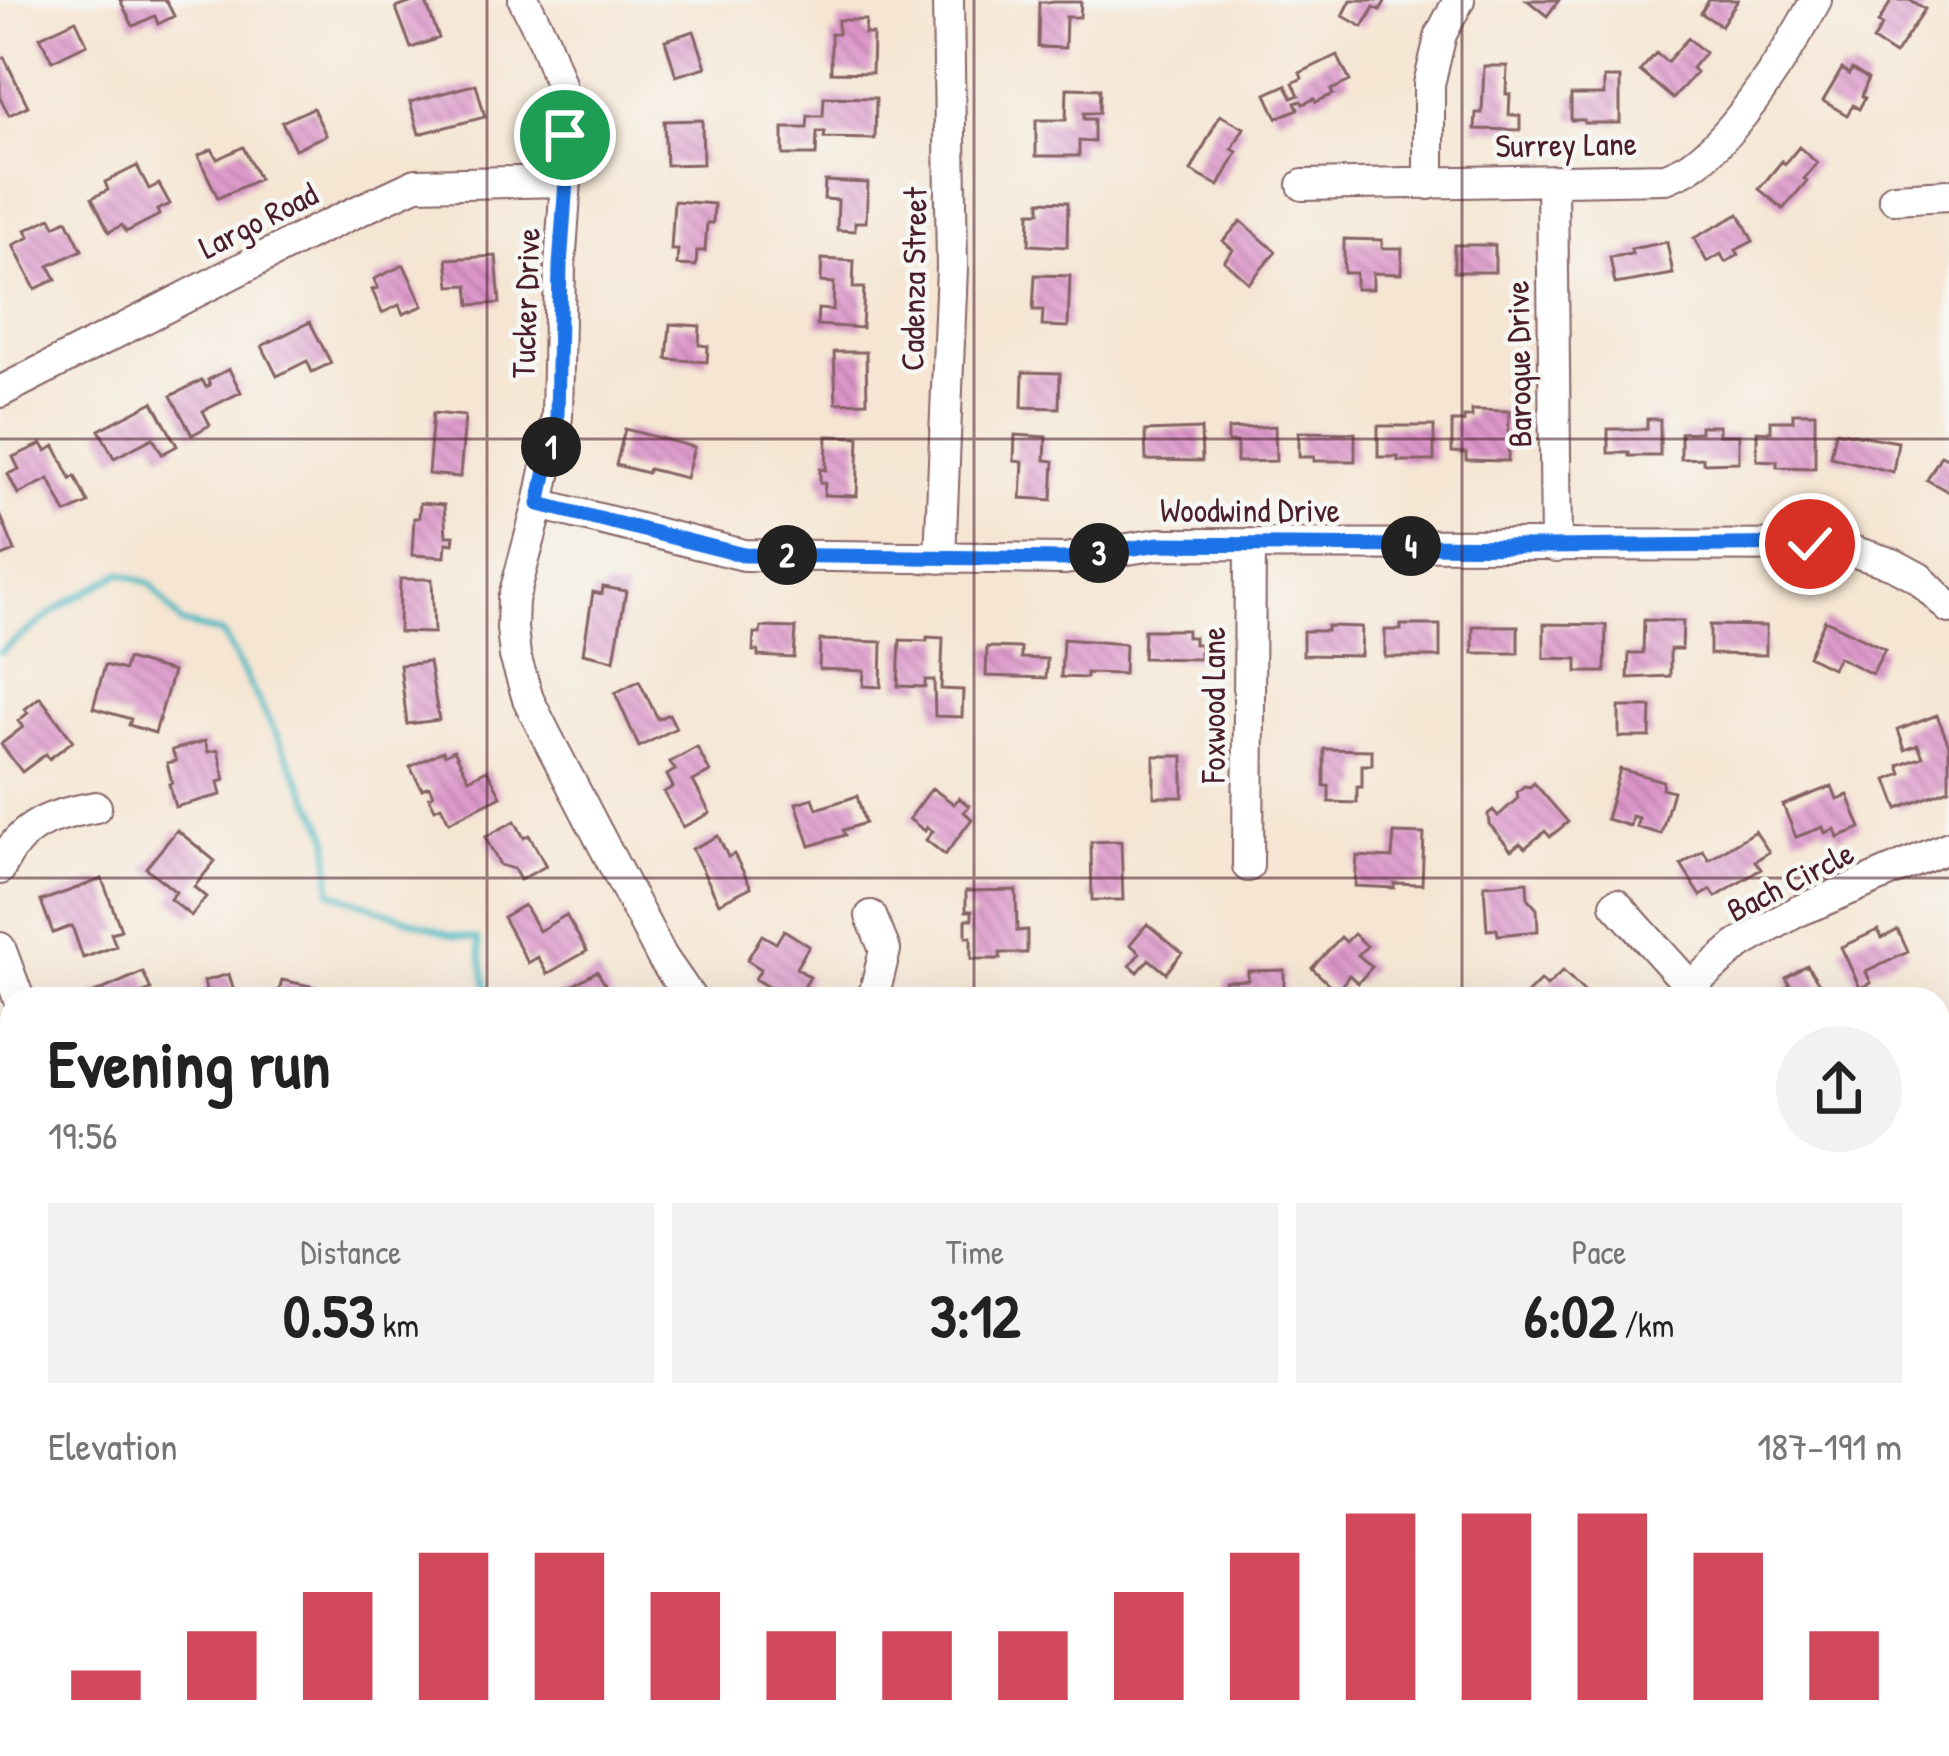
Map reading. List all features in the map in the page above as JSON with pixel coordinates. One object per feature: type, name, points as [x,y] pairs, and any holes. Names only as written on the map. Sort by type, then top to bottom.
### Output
[{"type":"street","name":"Tucker Drive","points":[[524,0],[560,84],[566,181],[557,417],[512,614],[515,656],[528,699],[662,957],[683,987]]},
{"type":"street","name":"Cadenza Street","points":[[940,558],[952,273],[948,0]]},
{"type":"street","points":[[1429,184],[1429,84],[1442,34],[1460,0]]},
{"type":"street","name":"Surrey Lane","points":[[1303,185],[1666,178],[1690,166],[1721,140],[1794,40],[1816,0]]},
{"type":"street","name":"Largo Road","points":[[0,392],[416,184],[566,181]]},
{"type":"street","name":"Baroque Drive","points":[[1552,181],[1556,547]]},
{"type":"street","points":[[1894,198],[1949,195]]},
{"type":"street","name":"Woodwind Drive","points":[[539,504],[744,555],[1065,559],[1159,544],[1836,546],[1893,564],[1919,578],[1949,608]]},
{"type":"street","name":"Foxwood Lane","points":[[1248,866],[1250,544]]},
{"type":"street","points":[[0,868],[34,826],[52,815],[96,807]]},
{"type":"street","name":"Bach Circle","points":[[1689,987],[1738,945],[1796,912],[1949,847]]},
{"type":"street","points":[[1616,904],[1679,987]]},
{"type":"street","points":[[871,916],[885,950],[876,987]]},
{"type":"street","points":[[0,948],[15,987]]},
{"type":"building","points":[[120,0],[166,0],[174,16],[158,24],[155,16],[133,26]]},
{"type":"building","points":[[425,0],[439,38],[411,48],[396,8]]},
{"type":"building","points":[[1351,0],[1386,0],[1380,10],[1374,7],[1363,27],[1343,16]]},
{"type":"building","points":[[1527,0],[1559,0],[1547,16]]},
{"type":"building","points":[[1709,0],[1738,0],[1721,26],[1701,13]]},
{"type":"building","points":[[1892,0],[1911,0],[1925,9],[1895,55],[1873,41]]},
{"type":"building","points":[[1039,2],[1081,2],[1080,17],[1066,17],[1065,48],[1038,47]]},
{"type":"building","points":[[76,20],[87,44],[52,61],[40,37]]},
{"type":"building","points":[[838,20],[866,20],[865,34],[873,34],[872,73],[831,72],[831,34],[838,34]]},
{"type":"building","points":[[694,31],[706,67],[676,76],[665,40]]},
{"type":"building","points":[[1688,38],[1705,53],[1673,99],[1640,71],[1656,53],[1667,62]]},
{"type":"building","points":[[1337,55],[1350,81],[1316,102],[1295,103],[1298,109],[1277,118],[1266,94],[1286,85],[1292,98],[1299,95],[1293,83],[1302,78],[1300,73]]},
{"type":"building","points":[[4,57],[28,106],[9,115],[0,98],[0,59]]},
{"type":"building","points":[[1484,66],[1507,66],[1509,115],[1520,116],[1520,130],[1475,129],[1476,113],[1482,113]]},
{"type":"building","points":[[1842,69],[1868,79],[1859,109],[1853,105],[1847,115],[1823,101]]},
{"type":"building","points":[[1604,78],[1620,78],[1620,123],[1571,120],[1571,95],[1604,95]]},
{"type":"building","points":[[476,84],[485,117],[419,134],[410,102]]},
{"type":"building","points":[[1067,88],[1100,89],[1099,113],[1084,113],[1084,119],[1094,119],[1094,142],[1079,141],[1079,156],[1036,156],[1036,120],[1066,120]]},
{"type":"building","points":[[824,97],[876,98],[875,139],[824,138],[825,132],[817,132],[816,155],[783,155],[783,128],[807,128],[808,116],[823,116]]},
{"type":"building","points":[[313,108],[326,135],[295,149],[282,122]]},
{"type":"building","points":[[1220,115],[1244,128],[1219,186],[1191,171]]},
{"type":"building","points":[[702,120],[703,164],[666,165],[664,121]]},
{"type":"building","points":[[243,147],[259,179],[218,198],[198,156],[212,149],[217,159]]},
{"type":"building","points":[[1799,147],[1817,163],[1783,209],[1759,189]]},
{"type":"building","points":[[137,166],[149,189],[159,184],[170,204],[126,232],[122,225],[109,232],[92,198],[108,190],[105,182]]},
{"type":"building","points":[[825,181],[868,183],[866,222],[855,222],[855,231],[837,230],[838,200],[824,199]]},
{"type":"building","points":[[674,201],[714,204],[705,251],[697,251],[696,266],[677,265],[678,250],[671,250]]},
{"type":"building","points":[[1040,201],[1068,202],[1067,247],[1029,245],[1030,212],[1040,212]]},
{"type":"building","points":[[1739,214],[1753,241],[1725,262],[1721,254],[1707,262],[1694,238]]},
{"type":"building","points":[[51,218],[55,226],[67,220],[82,250],[49,266],[56,279],[35,289],[13,245],[30,237],[26,230]]},
{"type":"building","points":[[1241,221],[1276,252],[1249,283],[1224,261],[1233,250],[1223,241]]},
{"type":"building","points":[[1344,239],[1382,240],[1382,248],[1402,248],[1401,274],[1373,273],[1373,289],[1356,289],[1356,273],[1344,273]]},
{"type":"building","points":[[1667,242],[1673,274],[1615,284],[1610,257]]},
{"type":"building","points":[[1454,245],[1495,245],[1495,272],[1454,272]]},
{"type":"building","points":[[496,256],[500,303],[470,305],[468,285],[450,286],[447,259]]},
{"type":"building","points":[[822,259],[854,261],[853,288],[864,288],[862,328],[817,325],[818,309],[833,310],[834,283],[821,282]]},
{"type":"building","points":[[404,265],[423,306],[403,314],[399,305],[382,313],[372,290],[378,288],[374,279]]},
{"type":"building","points":[[1035,275],[1070,276],[1068,327],[1042,326],[1043,310],[1033,310]]},
{"type":"building","points":[[310,322],[331,363],[312,372],[307,361],[277,376],[262,346]]},
{"type":"building","points":[[670,324],[700,326],[699,345],[708,346],[707,362],[667,359]]},
{"type":"building","points":[[834,352],[866,352],[867,402],[836,403]]},
{"type":"building","points":[[229,369],[241,392],[203,411],[210,425],[192,435],[171,396],[202,380],[206,387],[208,380]]},
{"type":"building","points":[[1023,372],[1060,373],[1059,408],[1022,407]]},
{"type":"building","points":[[153,402],[177,446],[162,454],[153,438],[114,458],[99,430]]},
{"type":"building","points":[[1472,410],[1509,411],[1508,461],[1466,460],[1466,453],[1452,452],[1452,422],[1464,422],[1464,417],[1472,417]]},
{"type":"building","points":[[433,413],[465,416],[460,477],[428,474]]},
{"type":"building","points":[[1793,413],[1815,413],[1815,468],[1777,467],[1777,461],[1757,460],[1757,431],[1771,432],[1771,421],[1793,421]]},
{"type":"building","points":[[1647,419],[1660,419],[1660,456],[1608,453],[1608,429],[1647,429]]},
{"type":"building","points":[[1275,426],[1276,461],[1237,462],[1237,442],[1228,442],[1228,429]]},
{"type":"building","points":[[1378,426],[1434,426],[1434,461],[1378,457]]},
{"type":"building","points":[[1700,426],[1719,426],[1719,435],[1739,435],[1739,462],[1681,459],[1681,433],[1700,432]]},
{"type":"building","points":[[625,429],[694,447],[686,478],[616,465]]},
{"type":"building","points":[[1201,429],[1202,461],[1146,460],[1145,431]]},
{"type":"building","points":[[1836,431],[1898,442],[1893,472],[1831,457]]},
{"type":"building","points":[[1299,432],[1355,433],[1355,461],[1299,457]]},
{"type":"building","points":[[1015,435],[1046,437],[1045,460],[1054,461],[1052,500],[1021,498],[1023,462],[1014,461]]},
{"type":"building","points":[[827,436],[859,437],[857,496],[824,495],[820,469],[826,470]]},
{"type":"building","points":[[42,444],[46,451],[55,446],[88,503],[66,513],[49,479],[18,494],[8,474],[19,469],[13,457]]},
{"type":"building","points":[[1941,455],[1949,459],[1949,492],[1927,480]]},
{"type":"building","points":[[420,503],[444,505],[446,536],[454,536],[453,544],[446,543],[445,557],[412,555],[414,518],[419,518]]},
{"type":"building","points":[[0,514],[15,551],[0,557]]},
{"type":"building","points":[[400,579],[432,579],[434,633],[399,632]]},
{"type":"building","points":[[603,587],[626,591],[614,660],[583,653],[593,592],[602,594]]},
{"type":"building","points":[[1644,620],[1683,621],[1682,649],[1670,649],[1670,676],[1628,678],[1629,653],[1643,653]]},
{"type":"building","points":[[1825,620],[1885,649],[1872,674],[1838,657],[1832,668],[1808,656]]},
{"type":"building","points":[[1544,624],[1606,625],[1605,672],[1577,672],[1577,659],[1544,658]]},
{"type":"building","points":[[1401,625],[1440,625],[1440,657],[1385,657],[1385,630],[1401,630]]},
{"type":"building","points":[[1710,625],[1766,626],[1766,655],[1710,654]]},
{"type":"building","points":[[1327,626],[1362,627],[1361,656],[1303,655],[1303,631],[1327,631]]},
{"type":"building","points":[[1473,626],[1518,626],[1518,653],[1473,653]]},
{"type":"building","points":[[761,627],[796,628],[794,658],[758,656],[753,651],[754,633],[760,634]]},
{"type":"building","points":[[1144,630],[1187,630],[1187,637],[1200,644],[1200,659],[1143,658]]},
{"type":"building","points":[[927,637],[943,638],[941,689],[963,690],[962,717],[935,716],[934,680],[925,680],[925,687],[898,686],[900,640],[927,641]]},
{"type":"building","points":[[1063,639],[1125,644],[1124,674],[1061,677]]},
{"type":"building","points":[[820,640],[882,642],[881,687],[863,686],[864,671],[819,669]]},
{"type":"building","points":[[987,647],[1021,648],[1021,658],[1047,659],[1046,678],[986,676]]},
{"type":"building","points":[[127,659],[173,672],[155,733],[129,725],[131,719],[93,708],[105,665],[124,670]]},
{"type":"building","points":[[429,662],[439,720],[407,724],[400,665]]},
{"type":"building","points":[[639,681],[658,719],[669,714],[676,728],[639,747],[615,693]]},
{"type":"building","points":[[40,697],[73,741],[22,772],[1,744],[23,727],[18,721]]},
{"type":"building","points":[[1619,707],[1651,707],[1650,737],[1619,737]]},
{"type":"building","points":[[1937,715],[1949,745],[1949,789],[1898,809],[1887,780],[1902,774],[1899,766],[1923,757],[1918,745],[1905,750],[1898,730]]},
{"type":"building","points":[[205,741],[208,752],[218,750],[225,780],[218,782],[221,795],[175,807],[167,763],[176,761],[172,750]]},
{"type":"building","points":[[697,747],[710,772],[693,781],[710,813],[683,827],[664,792],[673,787],[667,775],[675,770],[670,762]]},
{"type":"building","points":[[1324,749],[1372,750],[1372,765],[1362,765],[1357,803],[1329,802]]},
{"type":"building","points":[[454,750],[469,779],[487,770],[501,796],[449,822],[441,806],[435,809],[429,786],[422,789],[410,767]]},
{"type":"building","points":[[1154,756],[1183,756],[1183,797],[1154,797]]},
{"type":"building","points":[[1620,769],[1663,781],[1662,788],[1673,791],[1661,834],[1636,827],[1639,818],[1632,816],[1630,826],[1606,819]]},
{"type":"building","points":[[1534,783],[1568,822],[1550,837],[1545,831],[1525,848],[1520,843],[1511,850],[1489,824],[1488,814],[1493,810],[1498,816],[1518,798],[1517,792]]},
{"type":"building","points":[[1832,786],[1837,799],[1848,795],[1861,828],[1838,837],[1835,829],[1825,833],[1823,827],[1796,837],[1783,805]]},
{"type":"building","points":[[932,788],[954,804],[959,798],[969,806],[964,812],[972,819],[945,855],[926,840],[933,831],[909,819]]},
{"type":"building","points":[[857,796],[865,823],[810,846],[796,803],[813,798],[817,809]]},
{"type":"building","points":[[515,821],[546,866],[520,880],[514,869],[500,865],[485,837]]},
{"type":"building","points":[[177,830],[215,861],[194,887],[206,897],[191,916],[170,899],[176,892],[146,868]]},
{"type":"building","points":[[1755,831],[1769,852],[1755,861],[1761,869],[1716,897],[1711,890],[1701,896],[1681,865],[1703,851],[1709,860]]},
{"type":"building","points":[[1394,833],[1424,834],[1422,884],[1355,886],[1357,856],[1392,858]]},
{"type":"building","points":[[718,836],[728,857],[734,854],[751,887],[719,903],[692,849]]},
{"type":"building","points":[[1121,841],[1123,900],[1092,900],[1091,842]]},
{"type":"building","points":[[102,879],[121,930],[111,933],[116,946],[83,958],[72,926],[53,933],[41,901]]},
{"type":"building","points":[[1527,882],[1528,899],[1537,909],[1538,931],[1498,935],[1497,929],[1487,930],[1484,885]]},
{"type":"building","points":[[1016,890],[1017,931],[1027,930],[1027,953],[971,959],[966,919],[972,919],[972,911],[966,911],[966,891]]},
{"type":"building","points":[[524,905],[539,931],[566,915],[587,951],[547,974],[538,957],[528,963],[503,917]]},
{"type":"building","points":[[1147,924],[1182,953],[1166,973],[1149,959],[1138,972],[1130,965],[1140,953],[1130,944]]},
{"type":"building","points":[[784,930],[809,946],[796,968],[810,977],[804,987],[768,987],[755,979],[761,969],[747,960],[762,935],[776,943]]},
{"type":"building","points":[[1878,930],[1882,938],[1898,930],[1908,952],[1866,972],[1871,983],[1860,987],[1841,947]]},
{"type":"building","points":[[1354,934],[1367,946],[1358,955],[1372,967],[1358,983],[1349,975],[1341,987],[1332,987],[1312,968],[1341,937],[1346,942]]},
{"type":"building","points":[[1807,965],[1821,987],[1787,987],[1786,978]]},
{"type":"building","points":[[1284,970],[1284,987],[1225,987],[1225,981],[1248,980],[1248,971]]},
{"type":"building","points":[[597,971],[607,987],[570,987]]},
{"type":"building","points":[[1563,971],[1580,987],[1534,987],[1541,980],[1547,986]]},
{"type":"building","points":[[143,972],[150,987],[108,987]]},
{"type":"building","points":[[229,974],[233,987],[205,987],[204,981]]},
{"type":"building","points":[[282,980],[315,987],[280,987]]},
{"type":"waterway","points":[[0,652],[66,603],[121,573],[151,584],[181,623],[223,634],[329,835],[331,892],[452,935],[478,939],[487,987]]},
{"type":"route","points":[[565,135],[557,417],[539,504],[744,555],[1065,559],[1159,544],[1810,544]]}]
